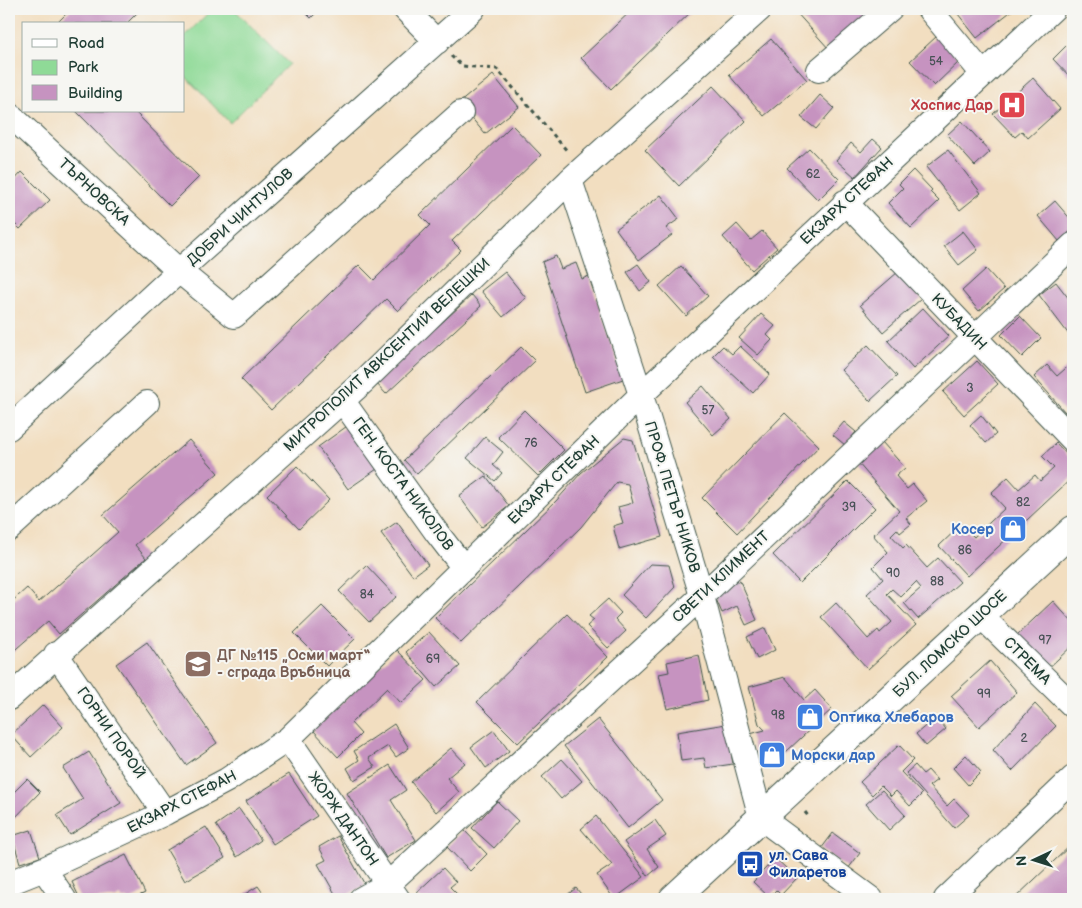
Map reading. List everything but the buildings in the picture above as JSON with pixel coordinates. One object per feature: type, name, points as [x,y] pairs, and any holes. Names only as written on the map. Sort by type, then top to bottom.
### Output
[{"type":"main road","name":"БУЛ. ЛОМСКО ШОСЕ","points":[[673,899],[1073,530]]},
{"type":"street","points":[[404,9],[437,42]]},
{"type":"street","name":"ДОБРИ ЧИНТУЛОВ","points":[[9,428],[179,271],[473,9]]},
{"type":"street","name":"МИТРОПОЛИТ АВКСЕНТИЙ ВЕЛЕШКИ","points":[[9,698],[342,400],[576,175],[760,9]]},
{"type":"street","points":[[819,70],[890,9]]},
{"type":"street","points":[[928,9],[983,74]]},
{"type":"street","name":"ЕКЗАРХ СТЕФАН","points":[[9,883],[44,869],[228,780],[288,739],[641,395],[1053,9]]},
{"type":"street","name":"ТЪРНОВСКА","points":[[9,114],[179,271],[234,316],[461,113]]},
{"type":"street","name":"ПРОФ. ПЕТЪР НИКОВ","points":[[576,175],[702,596],[761,818]]},
{"type":"street","name":"КУБАДИН","points":[[845,202],[1073,440]]},
{"type":"street","name":"СВЕТИ КЛИМЕНТ","points":[[361,899],[393,892],[1073,245]]},
{"type":"street","name":"ГЕН. КОСТА НИКОЛОВ","points":[[342,400],[464,568]]},
{"type":"street","points":[[9,529],[147,403]]},
{"type":"street","name":"СТРЕМА","points":[[980,615],[1073,706]]},
{"type":"street","name":"ГОРНИ ПОРОЙ","points":[[56,654],[165,812]]},
{"type":"street","name":"ЖОРЖ ДАНТОН","points":[[288,739],[393,892]]},
{"type":"street","points":[[946,899],[1073,778]]},
{"type":"street","points":[[761,818],[871,899]]},
{"type":"street","points":[[44,869],[64,899]]},
{"type":"path","points":[[437,42],[462,66],[497,69],[576,175]]},
{"type":"path","points":[[804,812],[808,816]]},
{"type":"green space","points":[[212,9],[234,9],[289,64],[230,123],[185,76],[185,36]]},
{"type":"place","name":"Хоспис Дар","points":[[1012,105]]},
{"type":"place","name":"Косер","points":[[1013,529]]},
{"type":"place","name":"ДГ №115 „Осми март“ - сграда Връбница","points":[[198,664]]},
{"type":"place","name":"Оптика Хлебаров","points":[[810,717]]},
{"type":"place","name":"Морски дар","points":[[772,755]]},
{"type":"place","name":"ул. Сава Филаретов","points":[[750,864]]}]
